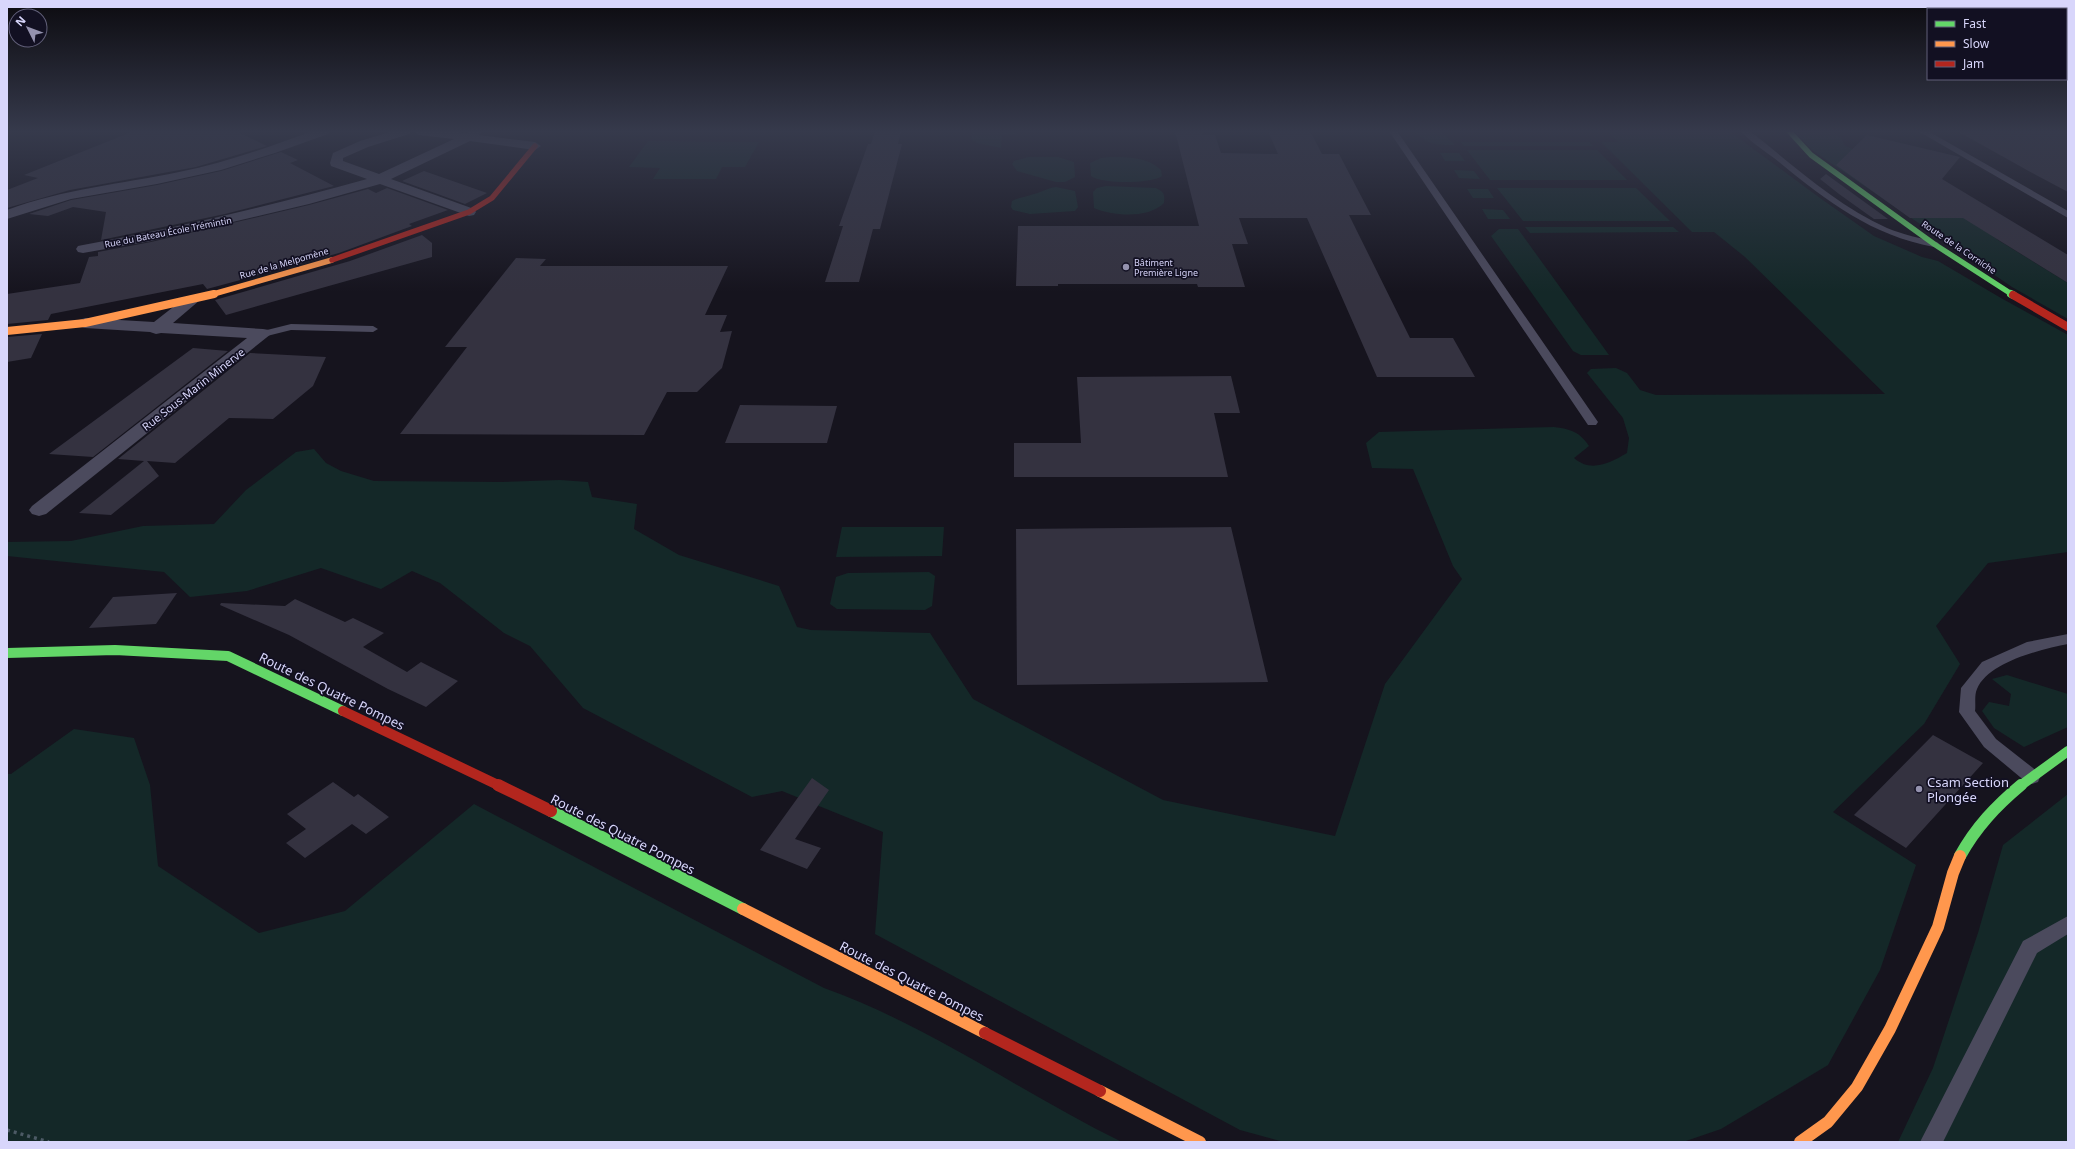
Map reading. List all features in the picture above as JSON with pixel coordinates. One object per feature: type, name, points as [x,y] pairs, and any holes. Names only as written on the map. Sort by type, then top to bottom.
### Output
[{"type":"street","points":[[7,215],[34,203],[73,193],[126,185]]},
{"type":"street","name":"Rue du Bateau École Trémintin","points":[[83,249],[151,237],[242,218],[361,185]]},
{"type":"street","points":[[391,185],[469,212]]},
{"type":"street","name":"Rue de la Melpomène","points":[[7,331],[85,323],[192,300],[344,257],[469,212],[492,198],[503,185]]},
{"type":"street","name":"Route de la Corniche","points":[[1853,185],[1934,244],[2027,304],[2068,327]]},
{"type":"street","points":[[156,329],[192,300]]},
{"type":"street","name":"Rue Sous-Marin Minerve","points":[[85,323],[156,329],[263,334]]},
{"type":"street","name":"Rue Sous-Marin Minerve","points":[[39,510],[263,334]]},
{"type":"street","name":"Route des Quatre Pompes","points":[[7,654],[115,650],[228,656],[529,800],[1200,1142]]},
{"type":"street","points":[[1800,1142],[1828,1122],[1857,1087],[1890,1029],[1938,927],[1953,873],[1968,838],[1998,804],[2068,751]]},
{"type":"lane","points":[[1430,185],[1592,422]]},
{"type":"lane","points":[[1816,185],[1853,213],[1874,225],[1920,243],[1934,244]]},
{"type":"lane","points":[[2015,185],[2068,215]]},
{"type":"lane","points":[[263,334],[290,327],[373,329]]},
{"type":"lane","points":[[2032,777],[1990,743],[1967,712],[1969,688],[1987,666],[2032,646],[2068,639]]},
{"type":"lane","points":[[1931,1142],[2030,947],[2068,924]]},
{"type":"path","points":[[7,1130],[49,1142]]},
{"type":"green space","points":[[1644,185],[1802,185],[1874,236],[1922,257],[1938,261],[2068,335],[2068,552],[1988,563],[1936,626],[1960,664],[1924,724],[1833,812],[1916,865],[1880,970],[1828,1065],[1721,1129],[1683,1142],[1284,1142],[1240,1130],[875,934],[883,832],[782,791],[752,797],[583,708],[530,646],[504,633],[440,583],[412,571],[381,589],[321,568],[247,591],[190,597],[164,572],[7,556],[7,542],[71,541],[143,526],[214,524],[246,490],[296,452],[314,449],[326,463],[341,471],[374,481],[501,482],[560,480],[588,482],[592,497],[637,504],[634,529],[679,555],[779,586],[797,627],[811,630],[930,633],[973,699],[1163,800],[1335,836],[1385,684],[1462,579],[1453,566],[1413,469],[1372,468],[1366,443],[1379,432],[1554,427],[1570,430],[1582,437],[1589,446],[1574,458],[1580,463],[1594,466],[1607,463],[1627,453],[1629,438],[1623,418],[1587,373],[1591,369],[1616,368],[1627,373],[1640,390],[1656,395],[1885,394],[1745,257],[1714,232],[1692,232]]},
{"type":"green space","points":[[1863,185],[1918,185],[1955,206],[1998,240],[2068,283],[2068,319],[2012,287]]},
{"type":"green space","points":[[1106,186],[1156,188],[1163,194],[1164,203],[1149,212],[1140,214],[1120,214],[1102,211],[1094,208],[1093,192],[1097,188]]},
{"type":"green space","points":[[1056,187],[1075,191],[1078,207],[1075,211],[1030,214],[1013,210],[1011,207],[1012,201]]},
{"type":"green space","points":[[1497,188],[1636,188],[1670,221],[1523,221]]},
{"type":"green space","points":[[1467,189],[1488,189],[1494,198],[1473,198]]},
{"type":"green space","points":[[1482,209],[1503,210],[1510,219],[1488,219]]},
{"type":"green space","points":[[1525,227],[1673,227],[1679,232],[1530,233]]},
{"type":"green space","points":[[1499,229],[1518,229],[1609,355],[1581,355],[1573,351],[1491,236]]},
{"type":"green space","points":[[842,527],[944,527],[942,556],[836,557]]},
{"type":"green space","points":[[929,572],[935,576],[932,606],[925,610],[837,609],[830,604],[836,577],[848,573]]},
{"type":"green space","points":[[2007,675],[2068,694],[2068,727],[2024,747],[1994,728],[1982,711],[1989,702],[2009,706],[2011,694],[1992,679]]},
{"type":"green space","points":[[74,729],[134,738],[150,785],[158,866],[259,933],[345,911],[474,804],[824,988],[901,1021],[1048,1103],[1122,1142],[7,1142],[7,774],[11,774]]},
{"type":"green space","points":[[2068,794],[2068,1142],[1898,1142],[1933,1068],[1978,933],[2003,845]]},
{"type":"building","points":[[21,185],[99,185],[70,190],[7,208],[7,190]]},
{"type":"building","points":[[157,185],[331,185],[334,186],[225,214],[101,240],[106,212],[73,207],[48,216],[29,214],[71,200]]},
{"type":"building","points":[[412,185],[463,185],[487,193],[465,204]]},
{"type":"building","points":[[854,185],[891,185],[880,229],[873,229],[859,282],[825,282],[843,226],[839,226]]},
{"type":"building","name":"Bâtiment Première Ligne","points":[[1189,185],[1355,185],[1371,215],[1349,215],[1410,338],[1453,338],[1475,377],[1377,377],[1307,218],[1239,218],[1248,244],[1232,244],[1245,287],[1198,287],[1197,284],[1058,284],[1058,286],[1016,286],[1018,226],[1199,226]]},
{"type":"building","points":[[1827,185],[1841,185],[1888,219],[1874,219]]},
{"type":"building","points":[[1863,185],[1951,185],[2068,255],[2068,283],[1963,218],[1910,218]]},
{"type":"building","points":[[2054,185],[2068,185],[2068,192]]},
{"type":"building","points":[[387,188],[448,210],[409,224],[412,226],[339,253],[207,289],[203,284],[51,314],[48,320],[7,324],[7,294],[80,283],[89,257],[98,256],[98,252],[151,242],[309,205],[368,189],[376,193]]},
{"type":"building","points":[[422,235],[432,243],[432,257],[226,315],[215,300],[350,261]]},
{"type":"building","points":[[516,258],[546,259],[540,266],[728,266],[705,315],[727,315],[720,332],[732,331],[722,368],[697,392],[667,392],[644,435],[400,434],[467,347],[445,347]]},
{"type":"building","points":[[42,334],[31,358],[7,362],[7,337]]},
{"type":"building","points":[[193,348],[228,351],[93,457],[49,454]]},
{"type":"building","points":[[250,353],[326,357],[313,386],[273,419],[229,418],[175,463],[147,461],[159,476],[111,515],[79,513],[144,461],[118,459]]},
{"type":"building","points":[[1231,376],[1240,413],[1214,413],[1228,477],[1014,477],[1014,443],[1081,443],[1077,377]]},
{"type":"building","points":[[740,405],[837,406],[827,443],[725,443]]},
{"type":"building","points":[[1231,527],[1268,682],[1017,685],[1016,529]]},
{"type":"building","points":[[177,593],[156,624],[89,628],[113,597]]},
{"type":"building","points":[[295,599],[345,622],[353,618],[384,633],[363,647],[407,672],[421,662],[458,681],[426,707],[388,689],[289,635],[220,605],[221,603],[285,606]]},
{"type":"building","name":"Csam Section Plongée","points":[[1933,735],[1983,763],[1906,848],[1854,815]]},
{"type":"building","points":[[812,778],[829,790],[795,839],[821,848],[807,869],[760,850]]},
{"type":"building","points":[[333,782],[354,797],[358,794],[389,817],[366,834],[352,824],[305,858],[286,843],[306,829],[287,814]]},
{"type":"traffic: fast","points":[[1852,185],[1934,244],[2013,295]]},
{"type":"traffic: fast","points":[[7,653],[115,650],[228,656],[343,711]]},
{"type":"traffic: fast","points":[[1960,856],[1969,839],[1993,810],[2022,785],[2068,751]]},
{"type":"traffic: fast","points":[[551,811],[743,909]]},
{"type":"traffic: slow","points":[[7,331],[85,323],[192,300],[332,260]]},
{"type":"traffic: slow","points":[[1800,1142],[1828,1122],[1857,1087],[1890,1029],[1938,927],[1953,873],[1960,856]]},
{"type":"traffic: slow","points":[[743,909],[985,1033]]},
{"type":"traffic: slow","points":[[1100,1091],[1200,1142]]},
{"type":"traffic: jam","points":[[332,260],[469,212],[492,198],[503,185]]},
{"type":"traffic: jam","points":[[2013,295],[2068,327]]},
{"type":"traffic: jam","points":[[343,711],[551,811]]},
{"type":"traffic: jam","points":[[985,1033],[1100,1091]]},
{"type":"place","name":"Bâtiment Première Ligne","points":[[1126,267]]},
{"type":"place","name":"Csam Section Plongée","points":[[1919,789]]}]
